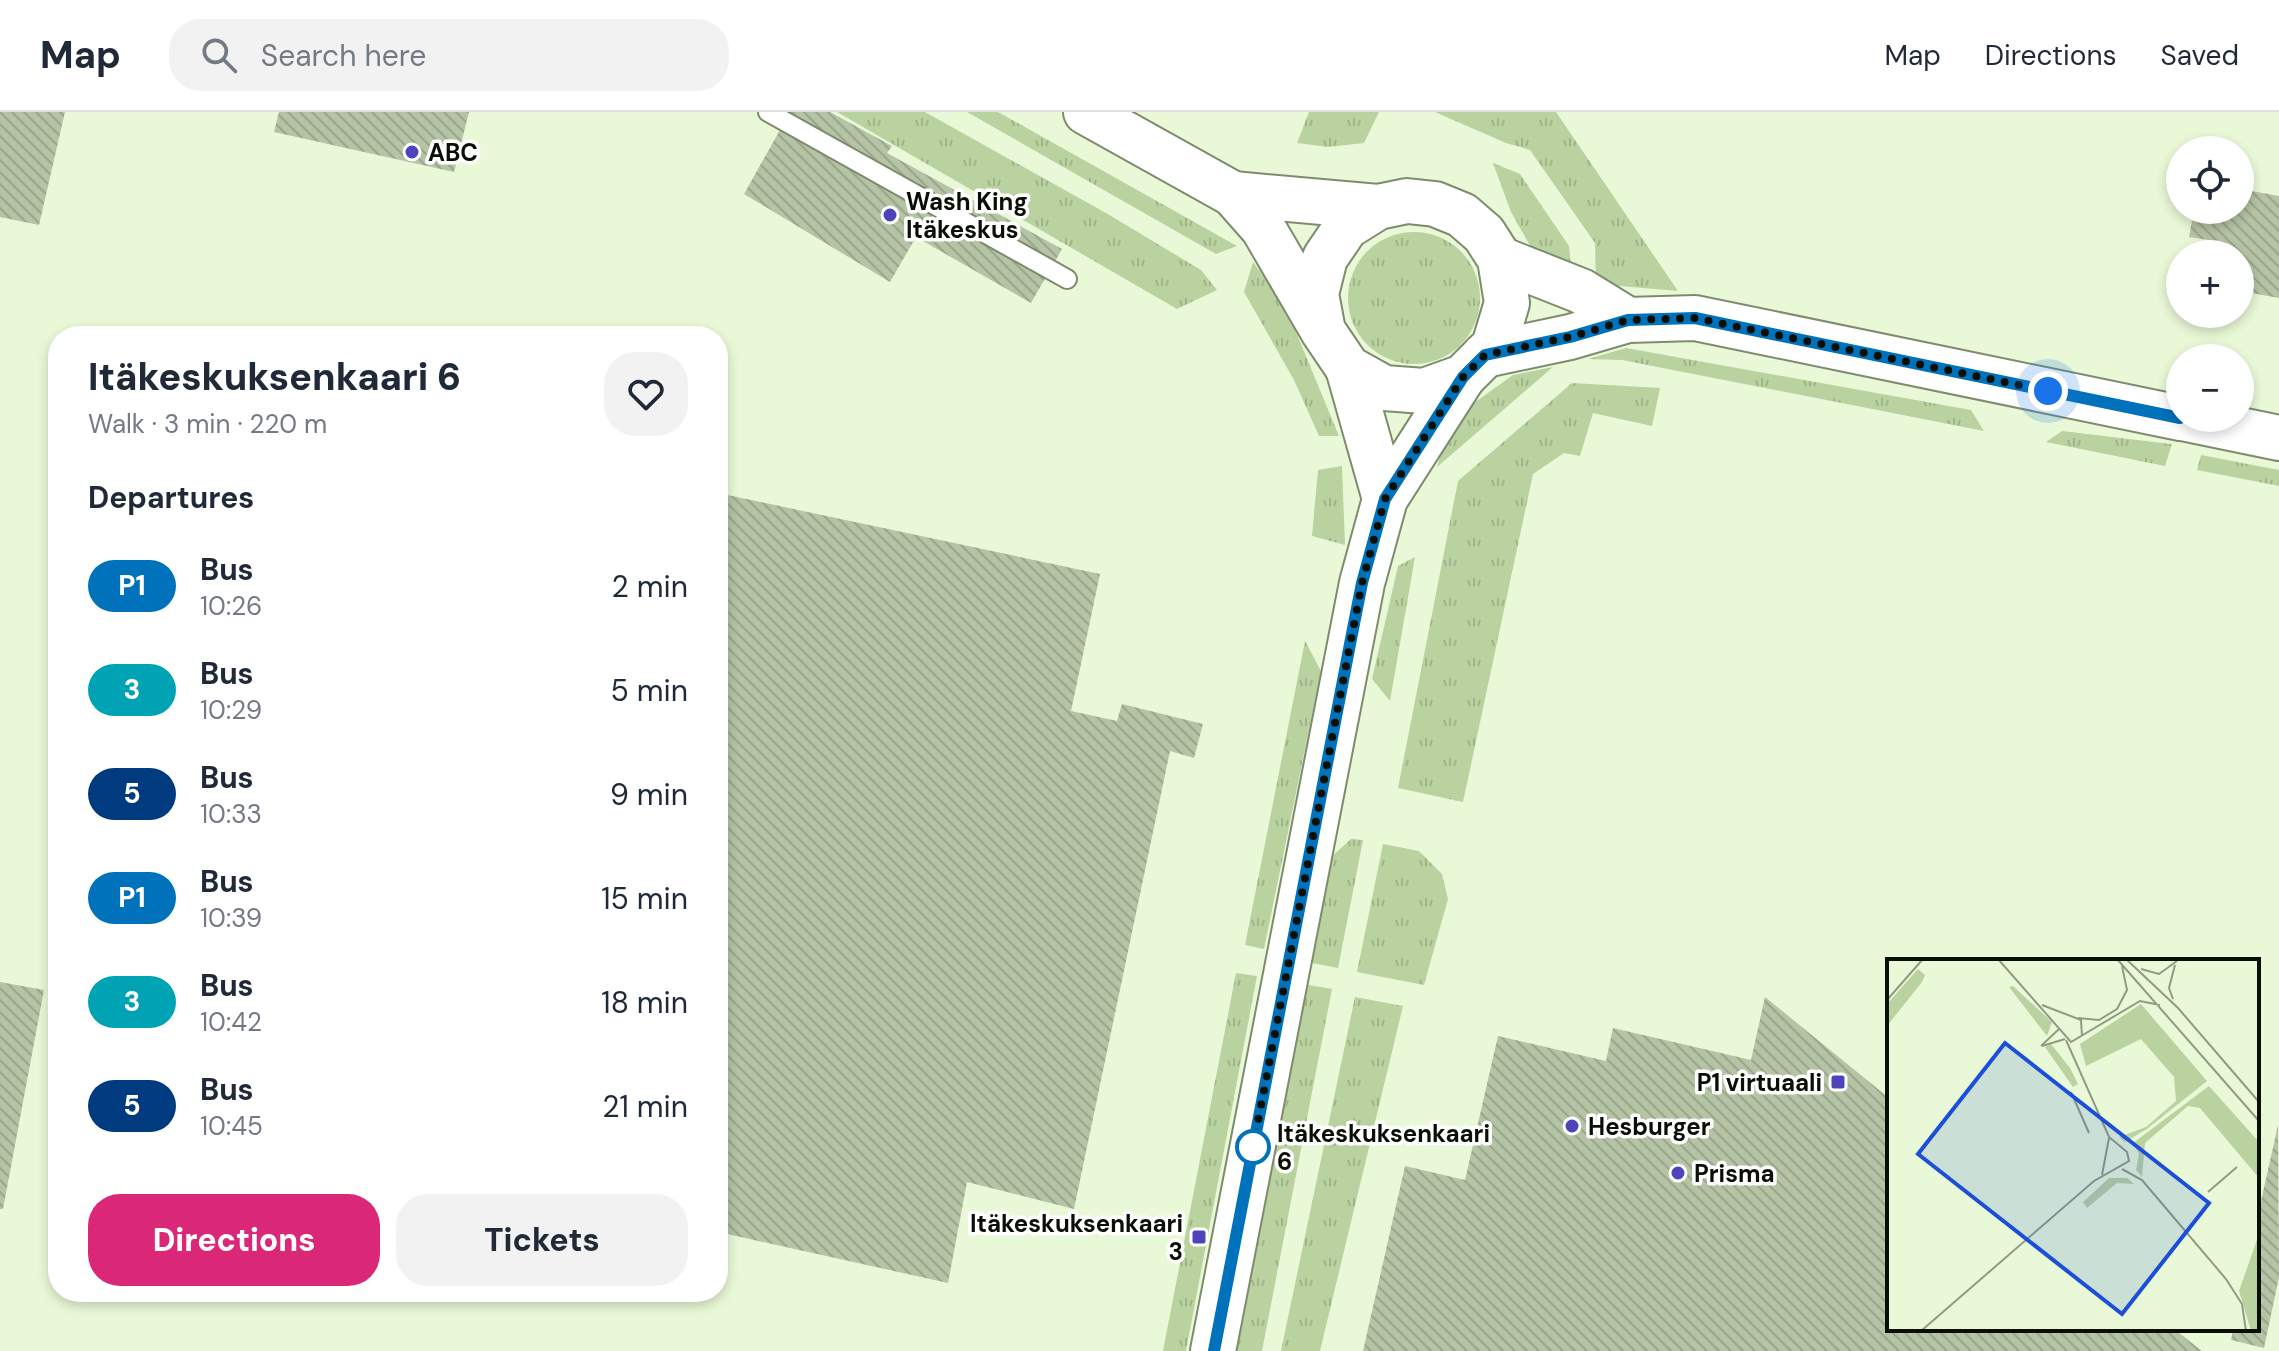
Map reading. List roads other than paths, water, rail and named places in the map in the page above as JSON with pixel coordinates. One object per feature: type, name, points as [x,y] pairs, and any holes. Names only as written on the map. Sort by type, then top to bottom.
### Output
[{"type":"street","points":[[1086,112],[1233,194],[1263,228],[1348,368],[1385,499]]},
{"type":"street","points":[[1213,1351],[1356,614],[1385,499],[1474,366],[1494,346],[1507,303],[1500,259],[1484,234],[1462,215],[1435,204],[1407,201],[1378,207],[1233,194]]},
{"type":"street","points":[[1323,331],[1316,294],[1325,258],[1346,227],[1378,207]]},
{"type":"street","points":[[1500,259],[1581,291],[1628,320]]},
{"type":"street","points":[[1348,368],[1384,388],[1424,391],[1474,366],[1628,320],[1695,318],[2166,415]]},
{"type":"street","points":[[2250,432],[2279,438]]},
{"type":"lane","points":[[768,112],[1067,279]]},
{"type":"place","name":"ABC","points":[[412,152]]},
{"type":"place","name":"Wash King Itäkeskus","points":[[890,215]]},
{"type":"place","name":"P1 virtuaali","points":[[1838,1082]]},
{"type":"place","name":"Hesburger","points":[[1572,1126]]},
{"type":"place","name":"Itäkeskuksenkaari 6","points":[[1253,1147]]},
{"type":"place","name":"Prisma","points":[[1678,1173]]},
{"type":"place","name":"Itäkeskuksenkaari 3","points":[[1199,1237]]}]
